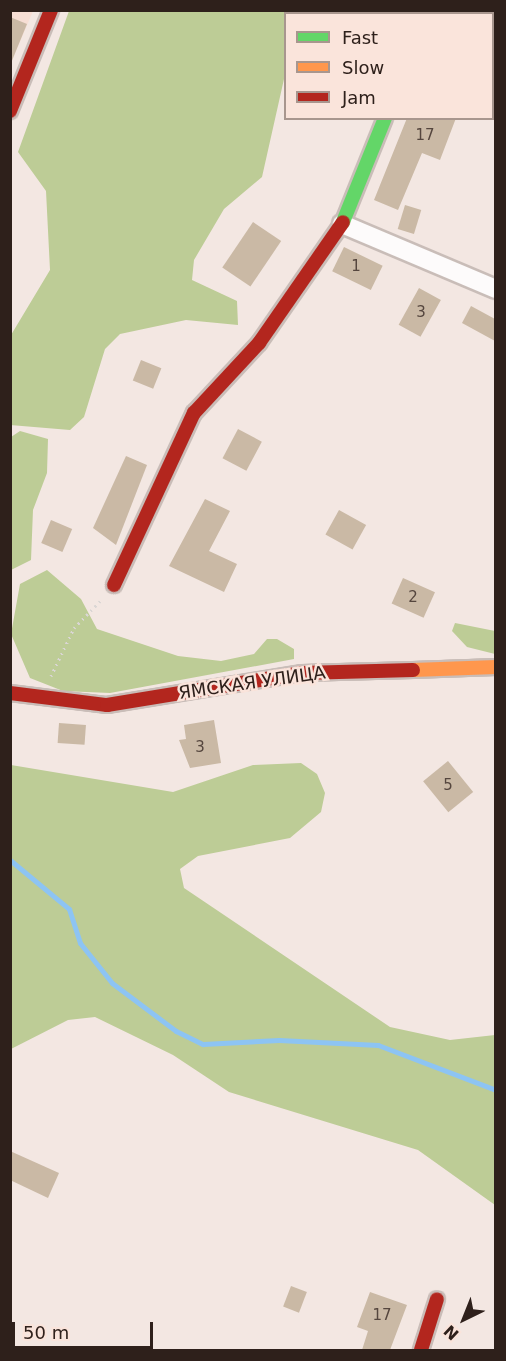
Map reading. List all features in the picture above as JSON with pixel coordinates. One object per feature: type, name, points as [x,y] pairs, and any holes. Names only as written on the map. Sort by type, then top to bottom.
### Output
[{"type":"street","points":[[10,111],[51,10]]},
{"type":"street","points":[[114,585],[194,413],[259,343],[342,224],[384,120]]},
{"type":"street","points":[[342,224],[495,289]]},
{"type":"street","name":"ЯМСКАЯ УЛИЦА","points":[[10,693],[39,700],[107,705],[302,673],[495,667]]},
{"type":"street","points":[[421,1350],[437,1299]]},
{"type":"path","points":[[39,700],[74,628],[114,585]]},
{"type":"shaded area","points":[[11,11],[33,11],[11,63]]},
{"type":"green space","points":[[69,11],[292,11],[284,12],[284,79],[262,177],[224,209],[194,260],[192,280],[237,301],[238,325],[186,320],[120,334],[105,349],[84,417],[70,430],[10,425],[11,335],[50,270],[46,191],[18,152]]},
{"type":"green space","points":[[20,431],[48,439],[47,473],[33,510],[31,560],[11,570],[11,437]]},
{"type":"green space","points":[[47,570],[81,599],[97,629],[178,656],[221,661],[254,654],[267,639],[277,639],[294,649],[294,659],[110,693],[63,691],[30,678],[11,634],[20,584]]},
{"type":"green space","points":[[455,623],[495,631],[495,654],[467,647],[452,631]]},
{"type":"green space","points":[[301,763],[317,774],[325,793],[321,812],[290,838],[198,856],[180,869],[184,888],[390,1027],[450,1040],[495,1035],[495,1205],[418,1150],[229,1092],[173,1055],[95,1017],[68,1020],[11,1049],[11,765],[173,792],[253,765]]},
{"type":"building","points":[[10,17],[27,24],[11,63],[10,63]]},
{"type":"building","points":[[406,120],[455,120],[440,160],[422,153],[398,210],[374,200]]},
{"type":"building","points":[[405,205],[421,210],[414,234],[398,229]]},
{"type":"building","points":[[253,222],[281,241],[250,287],[222,268]]},
{"type":"building","points":[[344,247],[383,266],[371,290],[332,271]]},
{"type":"building","points":[[419,288],[441,300],[421,337],[399,325]]},
{"type":"building","points":[[471,306],[495,319],[495,341],[462,323]]},
{"type":"building","points":[[141,360],[161,368],[153,389],[133,380]]},
{"type":"building","points":[[238,429],[262,442],[246,471],[223,458]]},
{"type":"building","points":[[126,456],[147,465],[116,545],[93,528]]},
{"type":"building","points":[[205,499],[230,511],[209,551],[237,564],[224,592],[169,566]]},
{"type":"building","points":[[339,510],[366,525],[353,550],[325,534]]},
{"type":"building","points":[[51,520],[72,529],[62,552],[41,543]]},
{"type":"building","points":[[403,578],[435,592],[424,618],[392,604]]},
{"type":"building","points":[[214,720],[221,763],[190,768],[179,740],[186,739],[184,725]]},
{"type":"building","points":[[59,723],[86,725],[85,745],[58,743]]},
{"type":"building","points":[[448,761],[473,792],[448,812],[423,781]]},
{"type":"building","points":[[10,1151],[59,1173],[48,1198],[10,1180]]},
{"type":"building","points":[[291,1286],[307,1292],[299,1313],[283,1307]]},
{"type":"building","points":[[370,1292],[407,1305],[390,1350],[362,1350],[368,1331],[357,1327]]},
{"type":"waterway","points":[[10,860],[69,909],[80,943],[112,983],[176,1031],[203,1044],[279,1040],[378,1045],[496,1090]]},
{"type":"traffic: fast","points":[[343,222],[384,120]]},
{"type":"traffic: slow","points":[[413,670],[496,667]]},
{"type":"traffic: jam","points":[[10,111],[51,10]]},
{"type":"traffic: jam","points":[[114,585],[194,413],[259,343],[343,222]]},
{"type":"traffic: jam","points":[[10,693],[107,705],[302,673],[413,670]]},
{"type":"traffic: jam","points":[[421,1350],[437,1299]]}]
